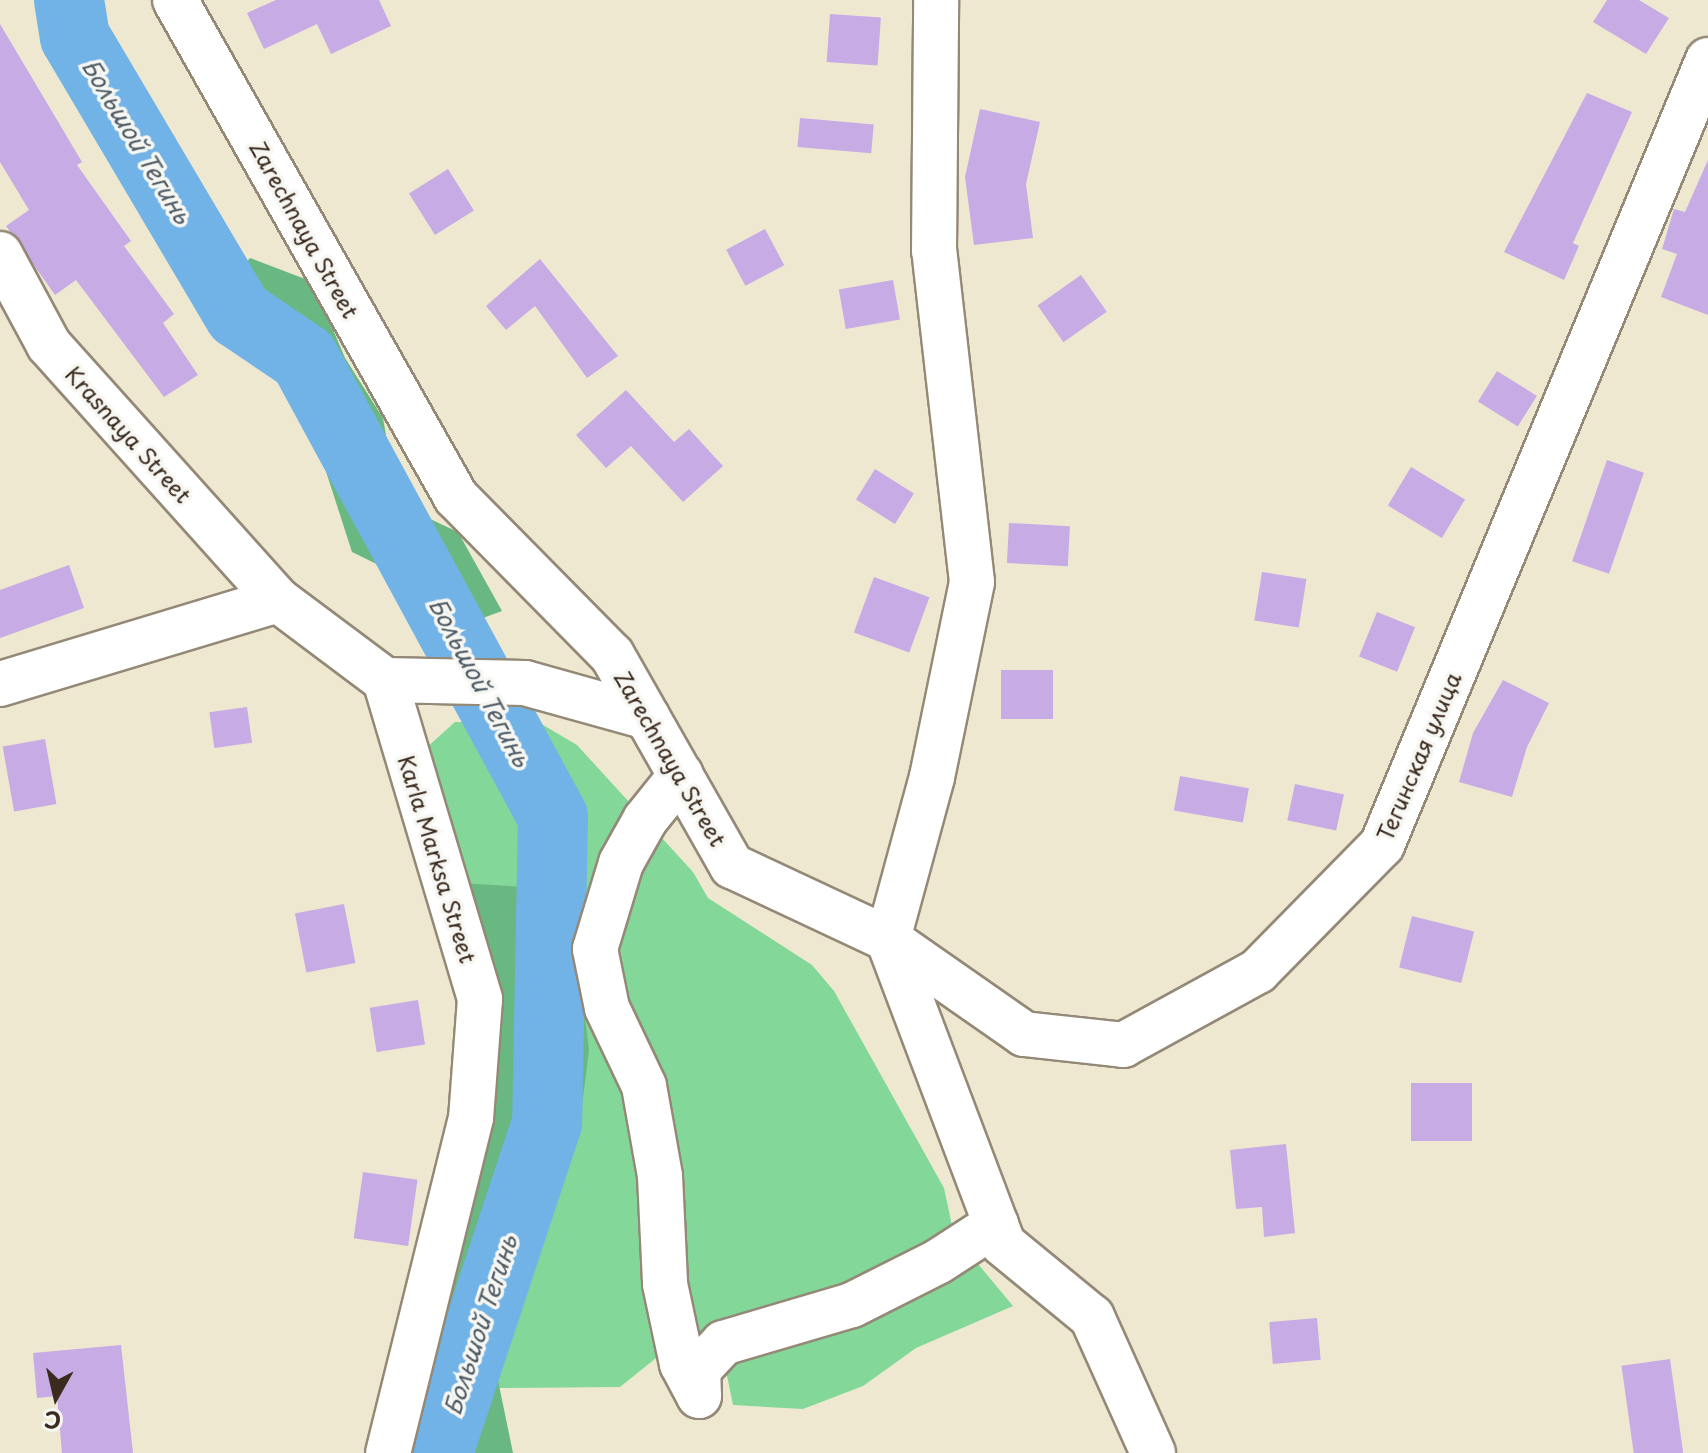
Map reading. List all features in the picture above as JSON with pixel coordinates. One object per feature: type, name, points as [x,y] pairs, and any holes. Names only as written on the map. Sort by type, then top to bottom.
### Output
[{"type":"street","name":"Zarechnaya Street","points":[[175,0],[456,497],[612,655],[732,866],[888,939]]},
{"type":"street","points":[[936,0],[934,251],[972,582],[932,777],[888,939],[1003,1244],[1092,1317],[1153,1453]]},
{"type":"street","name":"Тегинская улица","points":[[888,939],[1024,1034],[1123,1045],[1258,971],[1382,845],[1708,60]]},
{"type":"street","name":"Krasnaya Street","points":[[0,254],[49,345],[278,600]]},
{"type":"street","points":[[0,684],[278,600],[385,680],[435,684],[525,683],[647,717]]},
{"type":"street","name":"Karla Marksa Street","points":[[385,680],[480,999],[471,1118],[388,1453]]},
{"type":"street","points":[[681,775],[645,820],[621,863],[595,949],[607,1008],[644,1086],[660,1176],[665,1284],[682,1364],[699,1396],[698,1370],[723,1343],[852,1305],[939,1261],[996,1224]]},
{"type":"green space","points":[[250,258],[313,282],[345,358],[383,418],[398,504],[458,532],[502,611],[431,637],[403,577],[352,552],[302,397],[259,344],[234,277]]},
{"type":"green space","points":[[455,722],[538,722],[577,745],[693,872],[708,898],[812,965],[834,991],[944,1188],[954,1235],[1013,1306],[916,1348],[863,1386],[803,1409],[733,1405],[725,1366],[676,1342],[620,1387],[497,1388],[494,1361],[513,1334],[533,1220],[580,1122],[459,883],[425,749]]},
{"type":"green space","points":[[459,883],[526,887],[578,959],[589,1050],[580,1122],[533,1220],[513,1334],[494,1361],[513,1453],[388,1453],[471,1118]]},
{"type":"building","points":[[276,0],[379,0],[391,26],[331,54],[317,24],[264,49],[247,13]]},
{"type":"building","points":[[1607,0],[1639,0],[1669,18],[1646,54],[1593,22]]},
{"type":"building","points":[[830,14],[881,18],[878,65],[827,62]]},
{"type":"building","points":[[0,24],[82,162],[77,165],[131,241],[124,246],[174,314],[163,323],[198,375],[164,397],[76,280],[55,295],[6,226],[29,210],[0,162]]},
{"type":"building","points":[[1587,93],[1632,112],[1573,243],[1579,246],[1564,280],[1504,252]]},
{"type":"building","points":[[980,109],[1040,122],[1026,184],[1033,238],[974,245],[965,177]]},
{"type":"building","points":[[800,118],[874,124],[871,153],[797,147]]},
{"type":"building","points":[[1708,160],[1708,315],[1661,297],[1677,254],[1662,249],[1674,209],[1685,212]]},
{"type":"building","points":[[448,169],[474,211],[435,235],[409,193]]},
{"type":"building","points":[[765,229],[784,265],[745,286],[726,250]]},
{"type":"building","points":[[540,259],[618,356],[587,378],[535,306],[506,330],[486,306]]},
{"type":"building","points":[[1081,275],[1107,312],[1063,342],[1038,305]]},
{"type":"building","points":[[893,280],[900,319],[846,329],[839,290]]},
{"type":"building","points":[[1497,371],[1537,396],[1518,426],[1478,402]]},
{"type":"building","points":[[626,390],[674,442],[689,429],[723,466],[683,502],[631,446],[606,468],[576,435]]},
{"type":"building","points":[[1607,460],[1644,473],[1609,574],[1572,561]]},
{"type":"building","points":[[1411,467],[1465,499],[1442,538],[1388,506]]},
{"type":"building","points":[[875,469],[914,493],[895,524],[856,500]]},
{"type":"building","points":[[1009,523],[1070,526],[1068,566],[1007,563]]},
{"type":"building","points":[[69,565],[84,608],[0,638],[0,590]]},
{"type":"building","points":[[1262,572],[1306,579],[1299,627],[1254,620]]},
{"type":"building","points":[[874,577],[929,597],[909,653],[854,632]]},
{"type":"building","points":[[1377,612],[1415,627],[1397,672],[1359,657]]},
{"type":"building","points":[[1001,670],[1053,670],[1053,719],[1001,719]]},
{"type":"building","points":[[1503,680],[1549,703],[1527,747],[1512,797],[1459,782],[1473,733]]},
{"type":"building","points":[[247,707],[252,743],[214,748],[209,712]]},
{"type":"building","points":[[45,739],[56,804],[14,811],[3,746]]},
{"type":"building","points":[[1180,776],[1249,788],[1243,823],[1174,810]]},
{"type":"building","points":[[1295,784],[1344,794],[1336,831],[1287,820]]},
{"type":"building","points":[[344,904],[355,963],[306,972],[295,914]]},
{"type":"building","points":[[1412,916],[1474,931],[1461,983],[1399,967]]},
{"type":"building","points":[[418,1000],[425,1044],[377,1052],[370,1008]]},
{"type":"building","points":[[1411,1083],[1472,1083],[1472,1141],[1411,1141]]},
{"type":"building","points":[[1286,1144],[1295,1233],[1264,1237],[1262,1207],[1236,1209],[1230,1150]]},
{"type":"building","points":[[363,1172],[417,1180],[408,1246],[354,1238]]},
{"type":"building","points":[[1317,1318],[1321,1360],[1273,1364],[1269,1322]]},
{"type":"building","points":[[121,1345],[133,1453],[62,1453],[57,1396],[37,1398],[33,1353]]},
{"type":"building","points":[[1670,1359],[1683,1453],[1634,1453],[1621,1366]]},
{"type":"waterway","name":"Большой Тегинь","points":[[69,0],[75,37],[239,314],[304,358],[553,817],[547,1123],[438,1453]]}]
